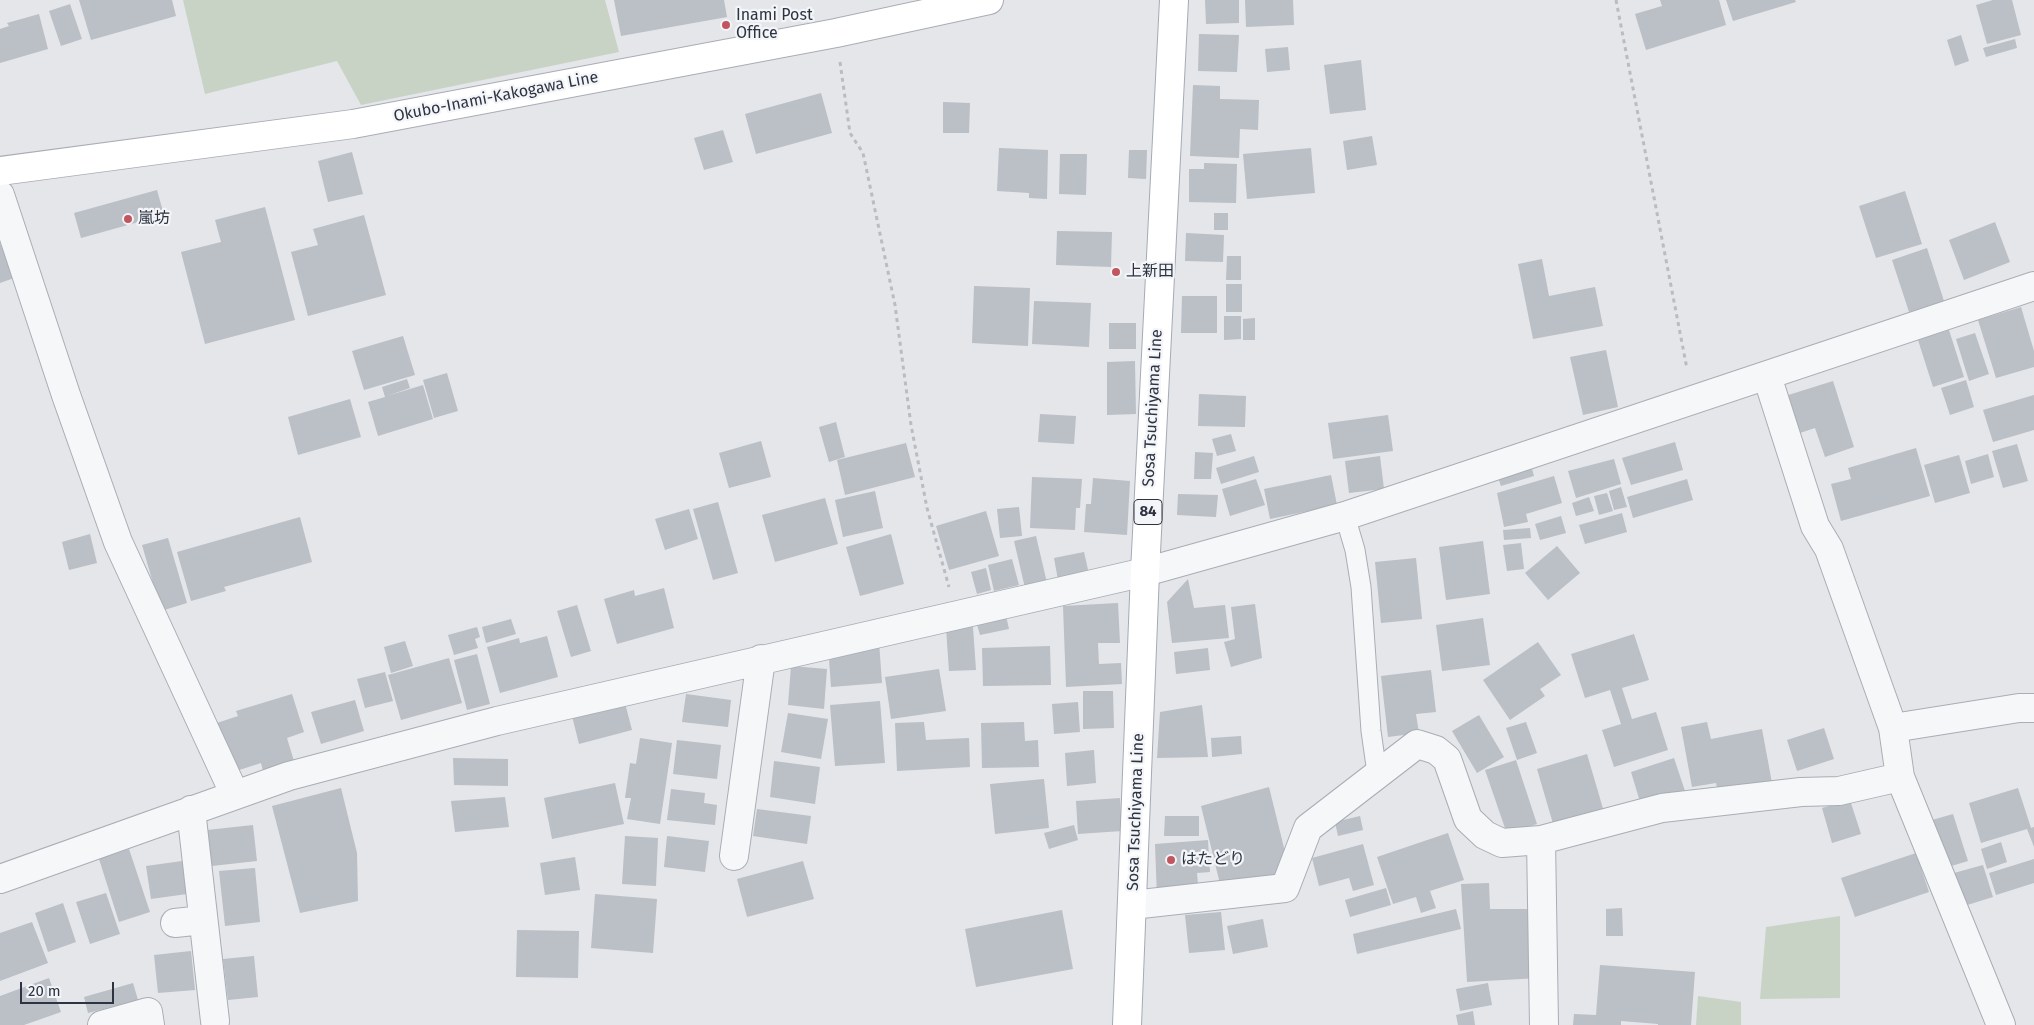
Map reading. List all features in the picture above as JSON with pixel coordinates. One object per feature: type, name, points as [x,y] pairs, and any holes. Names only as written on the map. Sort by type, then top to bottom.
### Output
[{"type":"main road","name":"Okubo-Inami-Kakogawa Line","points":[[0,171],[353,124],[836,33],[989,0]]},
{"type":"main road","name":"Sosa Tsuchiyama Line","points":[[1127,1025],[1145,572],[1174,0]]},
{"type":"street","points":[[0,195],[66,395],[118,542],[235,795]]},
{"type":"street","points":[[0,879],[289,776],[497,721],[1145,572],[1345,516],[2034,286]]},
{"type":"street","points":[[1767,376],[1815,526],[1829,549],[1893,728],[1900,778],[2000,1025]]},
{"type":"street","points":[[734,856],[761,660]]},
{"type":"street","points":[[1893,728],[2019,708],[2034,708]]},
{"type":"street","points":[[1132,905],[1285,888],[1308,828],[1417,744],[1436,750],[1447,758],[1468,819],[1485,835],[1502,842],[1541,840],[1662,808],[1801,792],[1839,790],[1900,778]]},
{"type":"street","points":[[191,810],[215,1021]]},
{"type":"street","points":[[1541,840],[1544,1025]]},
{"type":"street","points":[[175,923],[204,920]]},
{"type":"street","points":[[102,1025],[148,1012],[150,1025]]},
{"type":"lane","points":[[1345,516],[1355,550],[1360,587],[1371,731],[1377,773]]},
{"type":"path","points":[[1616,0],[1693,400]]},
{"type":"path","points":[[836,33],[850,133],[863,153],[895,305],[911,425],[927,508],[956,614]]},
{"type":"shaded area","points":[[183,0],[605,0],[619,52],[361,105],[337,61],[205,94]]},
{"type":"shaded area","points":[[1840,916],[1840,998],[1760,999],[1766,927]]},
{"type":"shaded area","points":[[1698,996],[1741,1002],[1741,1025],[1696,1025]]},
{"type":"building","points":[[79,0],[172,0],[176,16],[91,40]]},
{"type":"building","points":[[614,0],[724,0],[727,17],[621,36]]},
{"type":"building","points":[[1205,0],[1239,0],[1239,23],[1206,24]]},
{"type":"building","points":[[1245,0],[1293,0],[1294,25],[1246,27]]},
{"type":"building","points":[[1660,0],[1719,0],[1726,25],[1646,50],[1635,14],[1662,6]]},
{"type":"building","points":[[1726,0],[1795,0],[1796,2],[1733,21]]},
{"type":"building","points":[[1993,0],[2012,0],[2021,35],[1987,44],[1976,5]]},
{"type":"building","points":[[70,4],[82,39],[61,46],[49,11]]},
{"type":"building","points":[[39,14],[48,49],[0,63],[0,29],[9,26],[7,23]]},
{"type":"building","points":[[1199,34],[1239,35],[1237,72],[1198,71]]},
{"type":"building","points":[[1961,35],[1969,61],[1955,66],[1947,40]]},
{"type":"building","points":[[2015,39],[2017,48],[1986,57],[1983,48]]},
{"type":"building","points":[[1288,47],[1290,70],[1267,72],[1265,49]]},
{"type":"building","points":[[1361,60],[1366,110],[1330,114],[1324,65]]},
{"type":"building","points":[[1193,85],[1220,86],[1220,99],[1259,100],[1258,130],[1240,129],[1239,158],[1190,156]]},
{"type":"building","points":[[821,93],[832,133],[756,154],[745,114]]},
{"type":"building","points":[[943,102],[970,103],[969,133],[943,133]]},
{"type":"building","points":[[723,130],[733,162],[704,170],[694,138]]},
{"type":"building","points":[[1372,136],[1377,165],[1347,170],[1343,141]]},
{"type":"building","points":[[999,148],[1048,150],[1047,199],[1029,198],[1029,193],[997,191]]},
{"type":"building","points":[[1311,148],[1315,193],[1247,199],[1243,154]]},
{"type":"building","points":[[1129,150],[1147,150],[1146,179],[1128,178]]},
{"type":"building","points":[[352,152],[363,194],[328,202],[318,161]]},
{"type":"building","points":[[1060,154],[1087,154],[1086,195],[1059,194]]},
{"type":"building","points":[[1204,163],[1237,164],[1236,203],[1189,202],[1189,169],[1204,169]]},
{"type":"building","points":[[157,190],[164,215],[81,238],[74,213]]},
{"type":"building","points":[[1905,191],[1922,244],[1876,258],[1859,206]]},
{"type":"building","points":[[265,207],[295,320],[205,344],[181,252],[221,242],[215,220]]},
{"type":"building","points":[[1214,213],[1228,213],[1228,230],[1214,230]]},
{"type":"building","points":[[364,215],[386,295],[308,316],[291,252],[318,245],[313,229]]},
{"type":"building","points":[[1995,222],[2010,262],[1964,280],[1949,240]]},
{"type":"building","points":[[1057,231],[1112,232],[1111,267],[1056,265]]},
{"type":"building","points":[[1186,233],[1224,235],[1223,262],[1185,261]]},
{"type":"building","points":[[0,243],[14,278],[0,283]]},
{"type":"building","points":[[1927,248],[1944,301],[1909,312],[1892,260]]},
{"type":"building","points":[[1227,256],[1241,256],[1241,280],[1226,280]]},
{"type":"building","points":[[1542,259],[1549,296],[1595,287],[1603,326],[1533,339],[1518,264]]},
{"type":"building","points":[[1226,284],[1242,284],[1242,312],[1226,312]]},
{"type":"building","points":[[974,286],[1030,288],[1028,346],[972,343]]},
{"type":"building","points":[[1182,296],[1217,296],[1217,333],[1181,333]]},
{"type":"building","points":[[1034,301],[1091,303],[1089,347],[1032,344]]},
{"type":"building","points":[[2021,307],[2034,351],[2034,367],[1996,378],[1978,320]]},
{"type":"building","points":[[1224,316],[1241,316],[1241,339],[1224,340]]},
{"type":"building","points":[[1255,318],[1255,340],[1243,340],[1243,319]]},
{"type":"building","points":[[1109,323],[1136,323],[1136,349],[1109,349]]},
{"type":"building","points":[[1949,330],[1964,377],[1933,387],[1918,340]]},
{"type":"building","points":[[1975,333],[1989,374],[1969,381],[1956,339]]},
{"type":"building","points":[[403,336],[415,375],[364,390],[352,351]]},
{"type":"building","points":[[1606,350],[1618,407],[1583,415],[1570,357]]},
{"type":"building","points":[[1135,361],[1136,414],[1107,415],[1107,362]]},
{"type":"building","points":[[447,373],[458,411],[434,418],[423,380]]},
{"type":"building","points":[[407,379],[410,388],[387,396],[423,385],[433,419],[378,436],[368,402],[385,397],[382,387]]},
{"type":"building","points":[[1966,380],[1974,407],[1950,415],[1941,388]]},
{"type":"building","points":[[1833,381],[1854,447],[1825,457],[1815,428],[1794,435],[1782,397]]},
{"type":"building","points":[[1199,394],[1246,396],[1245,427],[1198,426]]},
{"type":"building","points":[[2034,395],[2034,430],[1993,442],[1983,410]]},
{"type":"building","points":[[350,399],[361,437],[298,455],[288,417]]},
{"type":"building","points":[[1040,414],[1076,416],[1074,444],[1038,442]]},
{"type":"building","points":[[1388,415],[1393,451],[1333,459],[1328,423]]},
{"type":"building","points":[[836,422],[845,457],[829,462],[819,427]]},
{"type":"building","points":[[1231,434],[1236,451],[1217,456],[1212,439]]},
{"type":"building","points":[[761,441],[771,477],[729,488],[719,453]]},
{"type":"building","points":[[1675,442],[1683,470],[1631,485],[1622,458]]},
{"type":"building","points":[[906,443],[915,477],[845,495],[837,460]]},
{"type":"building","points":[[2017,444],[2028,481],[2003,488],[1992,451]]},
{"type":"building","points":[[1916,448],[1930,496],[1841,521],[1831,484],[1851,479],[1848,468]]},
{"type":"building","points":[[1195,452],[1213,453],[1211,479],[1194,479]]},
{"type":"building","points":[[1988,454],[1994,477],[1971,484],[1965,461]]},
{"type":"building","points":[[1959,455],[1970,493],[1935,503],[1924,465]]},
{"type":"building","points":[[1254,456],[1259,472],[1221,484],[1216,468]]},
{"type":"building","points":[[1380,456],[1384,489],[1349,493],[1345,461]]},
{"type":"building","points":[[1614,459],[1621,484],[1576,498],[1568,471]]},
{"type":"building","points":[[1531,465],[1534,476],[1501,486],[1497,475]]},
{"type":"building","points":[[1331,475],[1337,505],[1270,519],[1264,489]]},
{"type":"building","points":[[1554,476],[1562,503],[1526,514],[1528,522],[1504,527],[1497,493]]},
{"type":"building","points":[[1032,477],[1082,479],[1080,508],[1076,508],[1075,530],[1030,528]]},
{"type":"building","points":[[1093,478],[1130,481],[1127,535],[1084,532],[1086,504],[1091,504]]},
{"type":"building","points":[[1256,479],[1265,505],[1230,516],[1222,489]]},
{"type":"building","points":[[1687,479],[1693,500],[1633,518],[1627,497]]},
{"type":"building","points":[[1621,487],[1627,507],[1614,510],[1609,491]]},
{"type":"building","points":[[875,491],[883,528],[843,537],[835,500]]},
{"type":"building","points":[[1607,493],[1613,511],[1599,515],[1594,496]]},
{"type":"building","points":[[1178,494],[1218,495],[1216,517],[1177,515]]},
{"type":"building","points":[[1589,497],[1594,511],[1576,516],[1572,503]]},
{"type":"building","points":[[825,498],[838,544],[775,562],[762,515]]},
{"type":"building","points":[[718,502],[738,573],[713,580],[693,509]]},
{"type":"building","points":[[1019,507],[1022,536],[1000,538],[997,509]]},
{"type":"building","points":[[689,509],[698,539],[665,550],[655,519]]},
{"type":"building","points":[[986,511],[999,556],[949,570],[936,526]]},
{"type":"building","points":[[1622,513],[1627,532],[1585,544],[1579,525]]},
{"type":"building","points":[[1561,516],[1566,533],[1540,540],[1535,524]]},
{"type":"building","points":[[300,517],[312,562],[224,587],[226,591],[191,601],[177,552]]},
{"type":"building","points":[[1530,528],[1531,538],[1504,540],[1503,530]]},
{"type":"building","points":[[90,534],[97,563],[69,570],[62,542]]},
{"type":"building","points":[[891,534],[904,584],[860,596],[846,547]]},
{"type":"building","points":[[1036,536],[1047,583],[1025,588],[1014,541]]},
{"type":"building","points":[[168,538],[187,603],[161,611],[142,545]]},
{"type":"building","points":[[1483,541],[1490,594],[1446,600],[1439,547]]},
{"type":"building","points":[[1521,543],[1524,569],[1507,571],[1503,545]]},
{"type":"building","points":[[1557,546],[1580,573],[1548,600],[1525,573]]},
{"type":"building","points":[[1084,552],[1089,574],[1058,580],[1054,558]]},
{"type":"building","points":[[1416,558],[1422,619],[1381,623],[1375,562]]},
{"type":"building","points":[[1012,559],[1019,585],[994,591],[988,565]]},
{"type":"building","points":[[986,568],[991,590],[977,594],[971,572]]},
{"type":"building","points":[[1188,579],[1194,608],[1225,605],[1229,638],[1172,643],[1167,602]]},
{"type":"building","points":[[664,588],[674,628],[617,644],[604,599],[634,590],[635,596]]},
{"type":"building","points":[[1118,603],[1120,643],[1098,643],[1099,664],[1121,663],[1122,684],[1066,687],[1063,606]]},
{"type":"building","points":[[1255,604],[1262,658],[1231,667],[1224,642],[1235,639],[1231,607]]},
{"type":"building","points":[[577,605],[591,651],[571,657],[557,611]]},
{"type":"building","points":[[1005,611],[1009,629],[980,635],[975,618]]},
{"type":"building","points":[[1483,618],[1490,665],[1442,671],[1436,625]]},
{"type":"building","points":[[511,619],[516,634],[486,643],[482,627]]},
{"type":"building","points":[[477,627],[480,637],[475,639],[478,648],[454,655],[448,635]]},
{"type":"building","points":[[973,627],[976,670],[949,671],[946,628]]},
{"type":"building","points":[[1634,634],[1649,680],[1622,688],[1632,719],[1656,712],[1668,750],[1614,767],[1602,730],[1621,724],[1610,690],[1585,698],[1571,654]]},
{"type":"building","points":[[547,636],[558,677],[500,693],[487,647],[519,638],[520,643]]},
{"type":"building","points":[[405,641],[413,666],[391,673],[384,647]]},
{"type":"building","points":[[879,642],[882,683],[831,687],[828,645]]},
{"type":"building","points":[[1538,642],[1561,675],[1540,689],[1545,696],[1510,720],[1483,680]]},
{"type":"building","points":[[1050,646],[1051,685],[983,686],[982,648]]},
{"type":"building","points":[[1208,648],[1210,670],[1176,674],[1174,652]]},
{"type":"building","points":[[477,654],[490,704],[467,710],[454,660]]},
{"type":"building","points":[[449,658],[462,703],[401,720],[388,675]]},
{"type":"building","points":[[791,666],[827,669],[824,709],[788,705]]},
{"type":"building","points":[[939,669],[946,711],[891,719],[885,677]]},
{"type":"building","points":[[1431,670],[1436,712],[1416,714],[1419,733],[1388,737],[1381,676]]},
{"type":"building","points":[[385,672],[393,701],[365,708],[357,679]]},
{"type":"building","points":[[1083,691],[1113,691],[1114,728],[1083,729]]},
{"type":"building","points":[[292,694],[304,732],[287,738],[294,761],[263,771],[261,763],[233,772],[217,723],[238,716],[236,711]]},
{"type":"building","points":[[686,694],[731,700],[728,727],[682,722]]},
{"type":"building","points":[[355,700],[364,731],[321,744],[311,712]]},
{"type":"building","points":[[880,701],[885,763],[835,766],[830,705]]},
{"type":"building","points":[[1078,702],[1080,732],[1054,734],[1052,704]]},
{"type":"building","points":[[625,703],[632,730],[579,744],[572,716]]},
{"type":"building","points":[[1202,705],[1208,757],[1157,758],[1160,712]]},
{"type":"building","points":[[788,713],[828,719],[821,759],[781,752]]},
{"type":"building","points":[[1479,715],[1504,757],[1477,773],[1452,731]]},
{"type":"building","points":[[924,722],[926,740],[969,738],[970,767],[897,771],[895,723]]},
{"type":"building","points":[[1024,722],[1025,741],[1038,740],[1039,767],[982,768],[981,723]]},
{"type":"building","points":[[1526,722],[1537,753],[1517,760],[1506,728]]},
{"type":"building","points":[[1707,722],[1711,739],[1762,729],[1772,783],[1718,793],[1716,783],[1692,787],[1681,727]]},
{"type":"building","points":[[1824,728],[1834,759],[1797,771],[1787,740]]},
{"type":"building","points":[[1241,736],[1242,754],[1212,757],[1211,738]]},
{"type":"building","points":[[640,738],[672,743],[660,824],[627,819],[631,798],[625,798],[630,763],[636,764]]},
{"type":"building","points":[[677,740],[721,745],[717,779],[673,774]]},
{"type":"building","points":[[1094,750],[1096,783],[1067,786],[1065,753]]},
{"type":"building","points":[[1587,754],[1604,812],[1554,827],[1537,769]]},
{"type":"building","points":[[453,758],[508,759],[508,786],[454,785]]},
{"type":"building","points":[[1674,758],[1685,791],[1641,805],[1631,772]]},
{"type":"building","points":[[1516,760],[1537,824],[1507,834],[1485,770]]},
{"type":"building","points":[[774,761],[820,767],[815,804],[770,797]]},
{"type":"building","points":[[1044,779],[1049,828],[995,834],[990,784]]},
{"type":"building","points":[[615,783],[624,824],[552,839],[544,798]]},
{"type":"building","points":[[1269,787],[1287,860],[1288,876],[1222,892],[1201,806]]},
{"type":"building","points":[[341,788],[357,853],[358,901],[300,913],[272,806]]},
{"type":"building","points":[[2018,788],[2031,828],[2034,827],[2034,847],[2027,829],[1981,843],[1969,803]]},
{"type":"building","points":[[671,789],[705,793],[704,803],[717,805],[715,825],[667,820]]},
{"type":"building","points":[[505,797],[509,827],[455,832],[451,801]]},
{"type":"building","points":[[1120,798],[1122,831],[1078,834],[1076,801]]},
{"type":"building","points":[[1850,800],[1861,834],[1832,843],[1822,808]]},
{"type":"building","points":[[757,809],[811,816],[807,844],[753,836]]},
{"type":"building","points":[[1953,814],[1968,861],[1948,867],[1932,820]]},
{"type":"building","points":[[1165,816],[1199,816],[1199,836],[1164,836]]},
{"type":"building","points":[[1360,816],[1363,830],[1338,836],[1335,822]]},
{"type":"building","points":[[253,825],[257,861],[212,866],[207,830]]},
{"type":"building","points":[[1074,825],[1078,840],[1049,849],[1044,833]]},
{"type":"building","points":[[1448,833],[1464,880],[1430,891],[1436,908],[1421,913],[1416,897],[1393,904],[1377,857]]},
{"type":"building","points":[[625,836],[658,838],[656,886],[622,884]]},
{"type":"building","points":[[667,836],[709,841],[705,872],[664,867]]},
{"type":"building","points":[[1208,840],[1210,872],[1197,873],[1199,896],[1157,898],[1155,844]]},
{"type":"building","points":[[2001,842],[2007,862],[1987,869],[1981,849]]},
{"type":"building","points":[[1363,844],[1374,885],[1353,891],[1349,878],[1319,886],[1312,858]]},
{"type":"building","points":[[129,849],[150,912],[119,922],[99,859]]},
{"type":"building","points":[[1916,853],[1929,892],[1855,917],[1841,878]]},
{"type":"building","points":[[575,857],[580,890],[545,895],[540,863]]},
{"type":"building","points":[[2034,859],[2034,883],[1996,895],[1989,873]]},
{"type":"building","points":[[182,861],[187,894],[151,899],[146,866]]},
{"type":"building","points":[[803,861],[814,899],[747,917],[737,879]]},
{"type":"building","points":[[1983,865],[1993,897],[1964,906],[1954,873]]},
{"type":"building","points":[[255,868],[260,922],[225,926],[219,871]]},
{"type":"building","points":[[1489,883],[1490,909],[1536,909],[1539,978],[1467,982],[1461,884]]},
{"type":"building","points":[[1386,888],[1391,905],[1350,917],[1345,900]]},
{"type":"building","points":[[106,893],[120,934],[90,944],[76,902]]},
{"type":"building","points":[[595,894],[657,899],[653,953],[591,948]]},
{"type":"building","points":[[63,903],[76,942],[48,952],[35,913]]},
{"type":"building","points":[[1622,908],[1623,936],[1606,936],[1606,909]]},
{"type":"building","points":[[1456,909],[1461,929],[1357,954],[1353,934]]},
{"type":"building","points":[[1062,910],[1073,969],[976,987],[965,929]]},
{"type":"building","points":[[1221,912],[1225,950],[1189,953],[1185,915]]},
{"type":"building","points":[[1263,919],[1268,947],[1233,954],[1227,926]]},
{"type":"building","points":[[32,922],[48,963],[0,981],[0,933]]},
{"type":"building","points":[[517,930],[579,931],[578,978],[516,977]]},
{"type":"building","points":[[191,951],[195,990],[158,993],[154,955]]},
{"type":"building","points":[[254,956],[258,997],[228,1000],[223,959]]},
{"type":"building","points":[[1600,965],[1695,972],[1691,1025],[1658,1025],[1621,1021],[1621,1025],[1573,1025],[1574,1014],[1596,1015]]},
{"type":"building","points":[[49,978],[61,1012],[24,1025],[0,1025],[0,996]]},
{"type":"building","points":[[133,983],[138,1000],[88,1013],[84,997]]},
{"type":"building","points":[[1488,983],[1492,1005],[1460,1011],[1456,989]]},
{"type":"building","points":[[1473,1011],[1475,1025],[1458,1025],[1456,1015]]},
{"type":"place","name":"Inami Post Office","points":[[726,25]]},
{"type":"place","name":"嵐坊","points":[[128,219]]},
{"type":"place","name":"上新田","points":[[1116,272]]},
{"type":"place","name":"はたどり","points":[[1171,860]]}]
